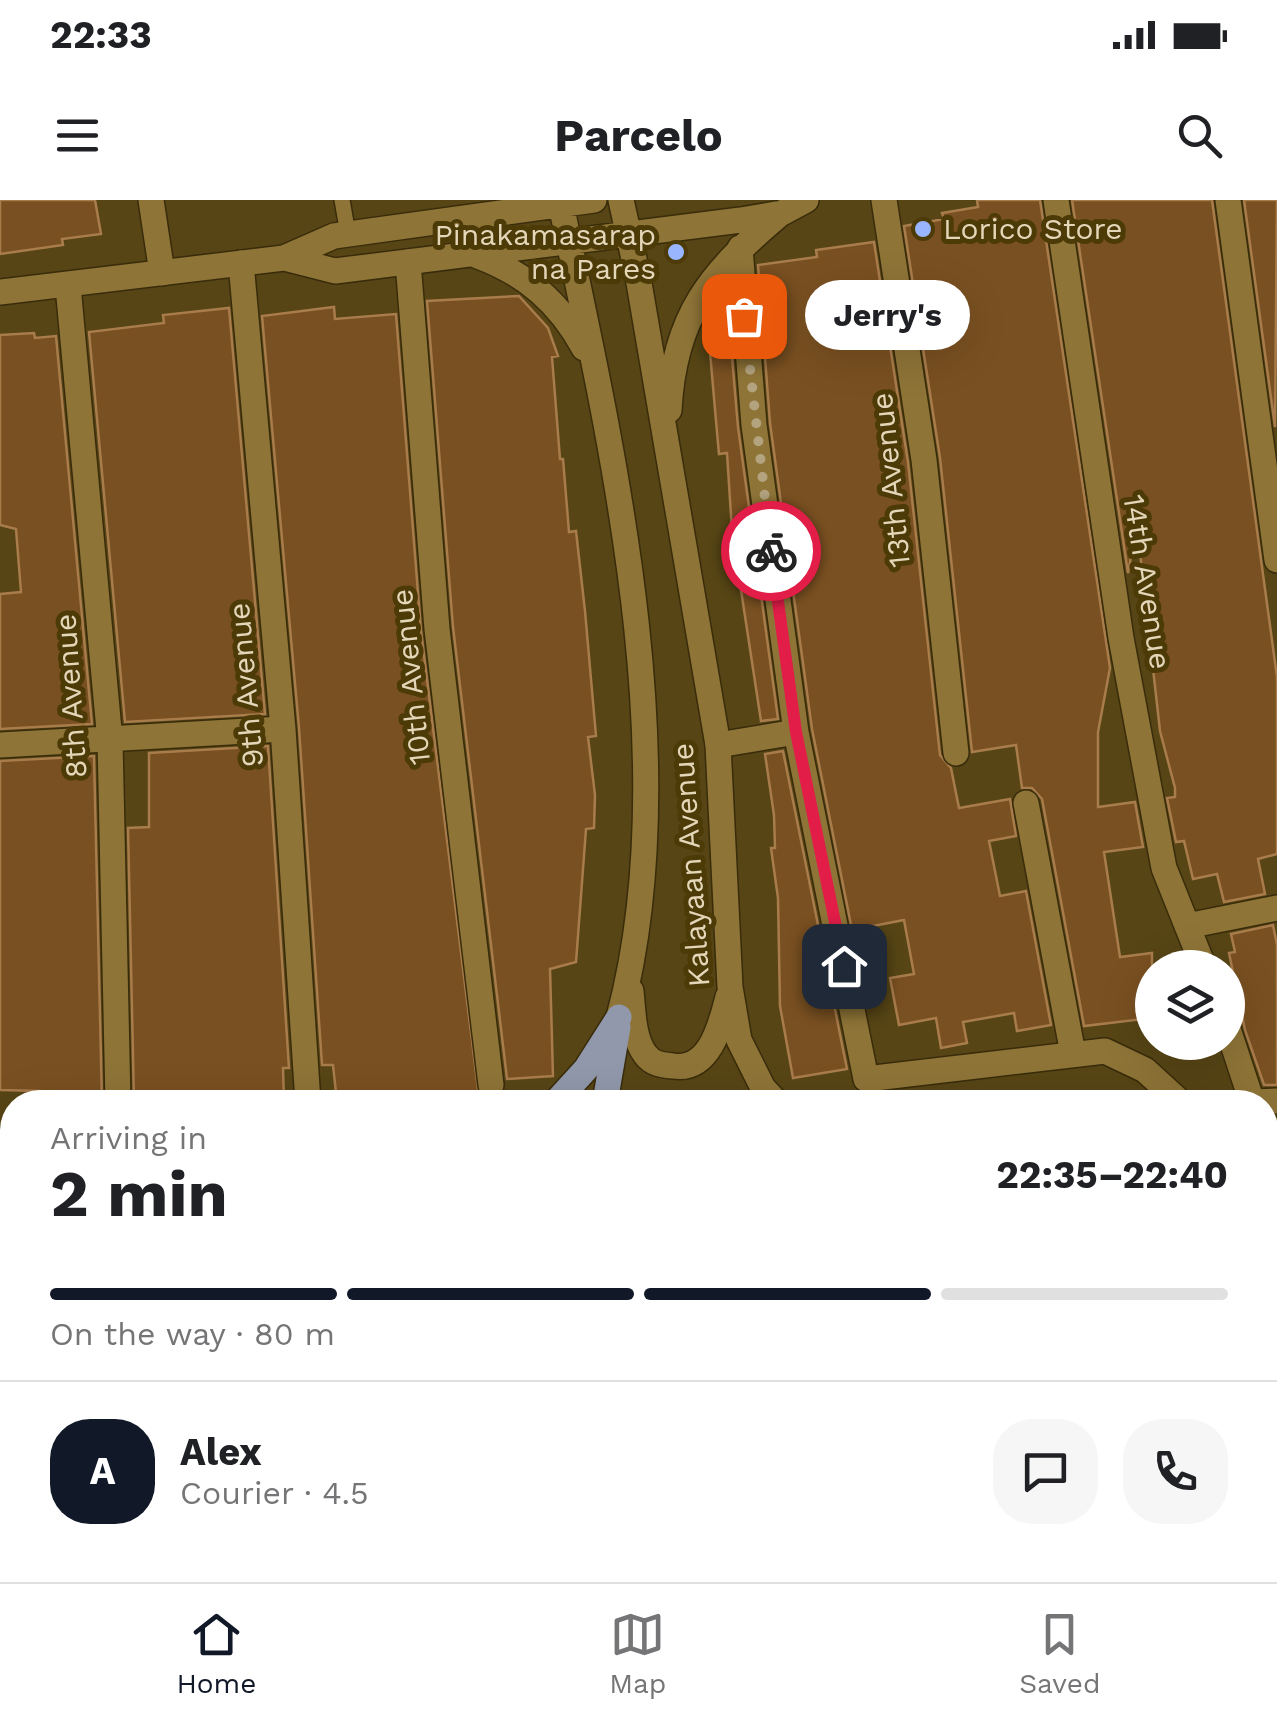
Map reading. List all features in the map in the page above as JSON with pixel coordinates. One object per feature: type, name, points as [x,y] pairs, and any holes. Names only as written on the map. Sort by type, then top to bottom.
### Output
[{"type":"main road","points":[[567,1090],[586,1069],[619,1017]]},
{"type":"main road","points":[[607,1090],[619,1017]]},
{"type":"street","points":[[151,200],[162,273]]},
{"type":"street","points":[[432,222],[459,200]]},
{"type":"street","points":[[0,292],[284,258],[348,234],[594,200]]},
{"type":"street","name":"Kalayaan Avenue","points":[[620,200],[718,746],[730,988],[739,1040],[765,1090]]},
{"type":"street","points":[[666,450],[672,375],[683,328],[708,283],[740,248],[782,213],[806,200]]},
{"type":"street","name":"13th Avenue","points":[[884,200],[924,460],[956,753]]},
{"type":"street","name":"14th Avenue","points":[[1056,200],[1122,638],[1164,868],[1197,950]]},
{"type":"street","points":[[1228,200],[1277,560]]},
{"type":"street","name":"Kalayaan Avenue","points":[[561,202],[626,550],[639,681],[642,878],[630,978],[619,1017]]},
{"type":"street","points":[[284,258],[335,271],[629,237],[782,213]]},
{"type":"street","points":[[740,248],[754,425],[796,732],[866,1079],[1105,1052],[1145,1070],[1167,1090]]},
{"type":"street","points":[[475,255],[510,269],[546,295],[572,328],[595,370]]},
{"type":"street","name":"10th Avenue","points":[[408,262],[437,629],[492,1085]]},
{"type":"street","name":"9th Avenue","points":[[242,263],[283,730],[307,1090]]},
{"type":"street","name":"8th Avenue","points":[[68,286],[110,741],[118,1090]]},
{"type":"street","points":[[0,745],[283,730]]},
{"type":"street","points":[[718,746],[796,732]]},
{"type":"street","points":[[1026,803],[1073,1054]]},
{"type":"street","points":[[1188,926],[1277,908]]},
{"type":"street","points":[[630,978],[634,1024],[644,1053],[658,1064],[682,1068],[701,1058],[720,1032],[730,988]]},
{"type":"street","points":[[1238,1060],[1248,1090]]},
{"type":"lane","points":[[342,200],[348,234]]},
{"type":"building","points":[[0,200],[95,200],[101,234],[62,239],[63,245],[0,254]]},
{"type":"building","points":[[977,200],[1040,200],[1110,668],[1098,732],[1098,807],[1135,802],[1143,847],[1104,852],[1120,957],[1135,955],[1135,1020],[1084,1026],[1042,799],[1032,788],[1022,788],[1016,745],[972,752],[940,458],[904,226],[944,219],[942,213],[978,207]]},
{"type":"building","points":[[1072,200],[1212,200],[1277,677],[1277,854],[1258,859],[1265,894],[1224,902],[1217,874],[1193,879],[1184,841],[1176,842],[1167,798],[1175,797],[1175,788],[1160,731],[1137,526],[1128,573]]},
{"type":"building","points":[[1244,200],[1277,200],[1275,427]]},
{"type":"building","points":[[874,242],[908,462],[940,755],[951,768],[959,808],[1010,799],[1016,836],[989,841],[1000,896],[1026,891],[1051,1025],[1017,1031],[1014,1013],[963,1022],[967,1043],[941,1048],[936,1018],[899,1025],[890,978],[914,974],[904,920],[852,930],[812,729],[770,423],[758,265],[817,257],[816,250]]},
{"type":"building","points":[[519,296],[548,328],[558,356],[552,357],[560,459],[569,532],[576,531],[596,736],[588,737],[595,795],[594,828],[586,829],[576,962],[550,969],[553,1076],[507,1079],[453,627],[427,301]]},
{"type":"building","points":[[334,307],[335,319],[396,314],[421,631],[478,1090],[336,1090],[333,1065],[322,1065],[299,728],[262,316]]},
{"type":"building","points":[[229,308],[265,714],[125,722],[89,332],[164,323],[163,315]]},
{"type":"building","points":[[729,321],[738,427],[778,719],[761,721],[732,531],[727,453],[719,454],[710,352],[720,351],[718,322]]},
{"type":"building","points":[[34,333],[35,338],[56,336],[92,724],[0,729],[0,594],[21,592],[16,529],[0,525],[0,335]]},
{"type":"building","points":[[268,746],[289,1068],[283,1068],[284,1090],[134,1090],[128,828],[149,827],[149,753]]},
{"type":"building","points":[[783,751],[847,1069],[793,1078],[780,1006],[778,898],[771,848],[775,848],[774,815],[765,754]]},
{"type":"building","points":[[94,756],[102,1090],[0,1090],[0,761]]},
{"type":"building","points":[[1273,925],[1277,945],[1277,1085],[1264,1085],[1245,1030],[1245,950],[1235,950],[1231,934]]},
{"type":"way so far","points":[[744,316],[771,551]]},
{"type":"place","name":"Lorico Store","points":[[923,229]]},
{"type":"place","name":"Pinakamasarap na Pares","points":[[676,252]]},
{"type":"place","name":"Jerry's","points":[[744,316]]},
{"type":"route","points":[[771,551],[796,732],[844,966]]}]
